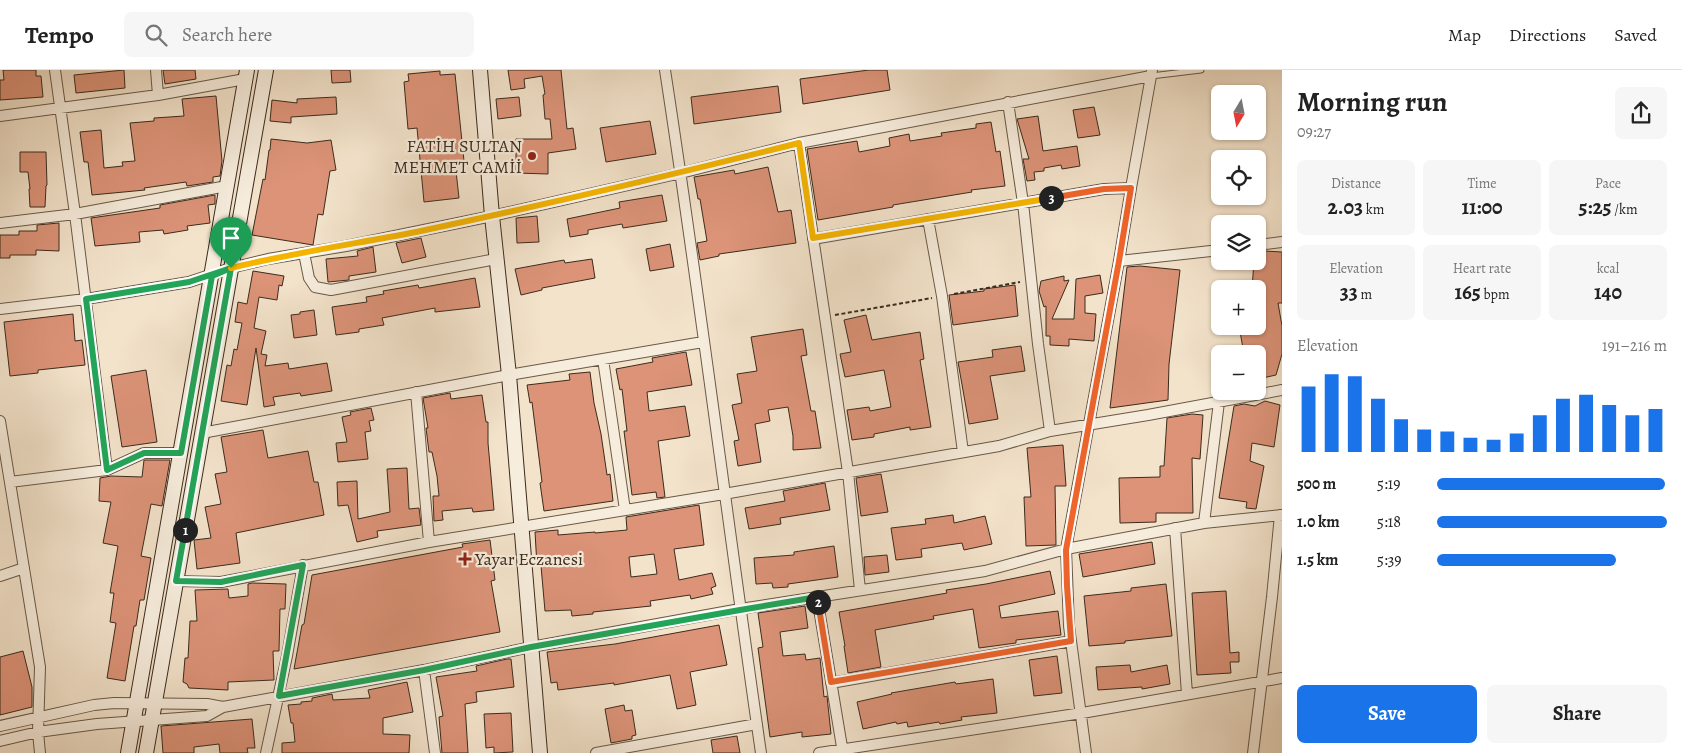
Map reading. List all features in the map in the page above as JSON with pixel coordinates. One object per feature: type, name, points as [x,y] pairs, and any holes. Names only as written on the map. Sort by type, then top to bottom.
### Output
[{"type":"main road","points":[[146,753],[266,70]]},
{"type":"main road","points":[[480,70],[496,259],[509,374],[540,753]]},
{"type":"main road","points":[[128,753],[246,75]]},
{"type":"street","points":[[55,70],[107,470]]},
{"type":"street","points":[[156,70],[158,95]]},
{"type":"street","points":[[665,70],[681,173],[761,753]]},
{"type":"street","points":[[0,309],[86,299],[189,282],[212,276],[231,268],[268,259],[346,246],[492,216],[681,173],[799,143],[1152,73],[1066,550],[1071,641],[1086,753]]},
{"type":"street","points":[[0,116],[158,95],[246,75]]},
{"type":"street","points":[[1008,102],[1023,203],[1038,344],[1050,431]]},
{"type":"street","points":[[799,143],[848,472],[860,590]]},
{"type":"street","points":[[0,223],[75,214],[227,186]]},
{"type":"street","points":[[813,238],[1104,189],[1131,188]]},
{"type":"street","points":[[928,219],[942,296],[963,452]]},
{"type":"street","points":[[1266,244],[1282,242]]},
{"type":"street","points":[[1119,261],[1211,251]]},
{"type":"street","points":[[304,253],[308,278],[315,287],[331,290],[496,259]]},
{"type":"street","points":[[202,433],[509,374],[703,342]]},
{"type":"street","points":[[603,359],[625,510]]},
{"type":"street","points":[[176,581],[221,582],[430,542],[724,494],[999,446],[1050,431],[1282,390]]},
{"type":"street","points":[[416,392],[430,542]]},
{"type":"street","points":[[1204,523],[1219,402]]},
{"type":"street","points":[[0,421],[40,667],[38,732],[40,753]]},
{"type":"street","points":[[10,482],[107,470],[144,453],[181,453]]},
{"type":"street","points":[[0,741],[38,732],[134,721],[207,716],[224,707],[424,670],[531,647],[817,597],[985,571],[1066,550],[1175,528],[1281,515],[1253,753]]},
{"type":"street","points":[[1175,528],[1186,694]]},
{"type":"street","points":[[266,753],[279,696],[303,565]]},
{"type":"street","points":[[0,576],[24,568]]},
{"type":"street","points":[[817,597],[843,751]]},
{"type":"street","points":[[831,682],[1071,641]]},
{"type":"street","points":[[424,670],[435,753]]},
{"type":"street","points":[[819,753],[843,751],[1082,713],[1282,678]]},
{"type":"street","points":[[0,726],[94,705],[155,703],[207,704],[224,707]]},
{"type":"street","points":[[596,753],[757,724]]},
{"type":"lane","points":[[1152,73],[1201,70]]},
{"type":"path","points":[[825,316],[1032,280]]},
{"type":"building","points":[[3,70],[36,70],[36,76],[41,76],[43,97],[0,100],[0,80],[4,80]]},
{"type":"building","points":[[124,70],[125,88],[76,93],[74,75]]},
{"type":"building","points":[[163,70],[195,70],[196,79],[165,84]]},
{"type":"building","points":[[331,70],[350,70],[351,82],[332,83]]},
{"type":"building","points":[[508,70],[561,70],[567,129],[573,128],[576,149],[548,153],[548,174],[516,173],[516,139],[552,139],[550,119],[545,119],[543,95],[545,94],[542,76],[524,79],[525,88],[511,90]]},
{"type":"building","points":[[869,70],[887,70],[890,90],[803,104],[800,79]]},
{"type":"building","points":[[440,71],[440,75],[455,74],[464,161],[455,162],[459,198],[424,202],[417,128],[408,129],[404,82],[409,81],[408,74]]},
{"type":"building","points":[[778,86],[781,112],[694,124],[691,97]]},
{"type":"building","points":[[216,96],[222,161],[220,176],[213,177],[213,182],[187,186],[186,182],[144,188],[145,190],[92,195],[88,162],[84,162],[80,132],[101,130],[104,168],[123,166],[122,162],[135,161],[130,123],[154,121],[154,118],[184,116],[182,99]]},
{"type":"building","points":[[336,97],[337,114],[291,117],[291,123],[270,121],[272,100],[297,103],[297,99]]},
{"type":"building","points":[[519,97],[521,116],[498,119],[496,99]]},
{"type":"building","points":[[1094,107],[1100,135],[1078,138],[1073,110]]},
{"type":"building","points":[[1038,116],[1043,151],[1077,146],[1080,166],[1062,169],[1061,165],[1044,168],[1044,171],[1034,172],[1035,180],[1027,181],[1023,159],[1029,159],[1017,119]]},
{"type":"building","points":[[650,121],[656,154],[606,162],[600,128]]},
{"type":"building","points":[[991,122],[996,152],[1000,151],[1005,186],[971,190],[972,192],[818,220],[807,149],[857,141],[859,152],[890,146],[889,138],[909,134],[910,141],[942,136],[941,133],[976,128],[976,124]]},
{"type":"building","points":[[271,139],[307,143],[331,140],[336,170],[330,171],[323,215],[318,214],[313,245],[252,235],[263,179],[265,180]]},
{"type":"building","points":[[20,152],[46,152],[47,185],[45,207],[30,207],[28,172],[20,172]]},
{"type":"building","points":[[768,167],[778,212],[791,210],[796,243],[719,254],[719,256],[700,260],[697,243],[707,241],[700,199],[698,199],[694,177],[734,170],[735,174]]},
{"type":"building","points":[[215,195],[215,204],[208,205],[210,223],[187,226],[188,230],[164,234],[163,230],[139,232],[140,242],[95,246],[91,218],[160,208],[160,205]]},
{"type":"building","points":[[662,195],[667,221],[623,228],[622,224],[588,230],[588,234],[570,237],[567,219],[620,208],[619,202]]},
{"type":"building","points":[[537,216],[539,242],[517,243],[516,218]]},
{"type":"building","points":[[59,223],[59,251],[36,250],[36,255],[10,255],[10,258],[0,258],[0,235],[19,235],[19,231],[37,231],[37,225]]},
{"type":"building","points":[[421,238],[426,257],[402,263],[396,243]]},
{"type":"building","points":[[670,244],[674,267],[650,271],[646,249]]},
{"type":"building","points":[[373,247],[376,272],[349,276],[349,280],[328,282],[326,259],[358,256],[357,251]]},
{"type":"building","points":[[1266,251],[1282,252],[1282,303],[1278,303],[1282,326],[1282,354],[1276,375],[1266,377],[1266,345],[1242,345],[1241,335],[1266,335],[1266,280],[1253,280],[1253,270],[1266,270]]},
{"type":"building","points":[[592,259],[595,278],[542,288],[542,290],[521,295],[515,269],[564,260],[565,263]]},
{"type":"building","points":[[1140,266],[1180,270],[1169,364],[1168,400],[1110,408],[1127,267]]},
{"type":"building","points":[[253,271],[284,276],[282,286],[279,285],[277,300],[259,297],[254,328],[266,331],[261,354],[267,355],[265,366],[288,363],[289,369],[327,363],[332,391],[301,396],[300,393],[273,397],[275,405],[264,407],[256,348],[247,405],[221,401],[227,365],[231,366],[234,349],[237,350],[242,323],[235,322],[238,302],[247,304]]},
{"type":"building","points":[[1100,275],[1103,293],[1085,296],[1085,313],[1096,314],[1094,341],[1069,339],[1069,346],[1050,345],[1050,336],[1046,336],[1046,306],[1044,307],[1039,291],[1041,281],[1064,276],[1064,281],[1069,280],[1052,319],[1074,319],[1076,279]]},
{"type":"building","points":[[475,278],[480,307],[435,312],[435,308],[382,318],[384,325],[359,329],[359,332],[336,335],[332,307],[367,302],[366,297],[384,294],[383,291],[418,285],[419,288]]},
{"type":"building","points":[[1015,285],[1018,316],[953,325],[949,295]]},
{"type":"building","points":[[314,310],[317,335],[294,338],[291,315]]},
{"type":"building","points":[[73,314],[75,341],[82,340],[85,365],[38,370],[38,373],[10,376],[4,322]]},
{"type":"building","points":[[866,315],[872,340],[920,332],[924,359],[920,360],[931,427],[910,430],[910,427],[874,434],[874,437],[852,440],[847,410],[869,407],[870,411],[891,407],[884,370],[845,377],[840,354],[851,352],[844,320]]},
{"type":"building","points":[[803,329],[807,355],[801,356],[811,411],[815,411],[821,448],[793,450],[793,436],[788,407],[768,410],[770,421],[755,424],[761,462],[738,466],[734,441],[739,440],[732,405],[742,403],[737,374],[757,371],[751,337]]},
{"type":"building","points":[[1021,346],[1025,371],[990,376],[998,419],[969,424],[958,362],[993,357],[992,350]]},
{"type":"building","points":[[686,352],[692,385],[647,392],[649,411],[685,406],[690,436],[658,441],[665,497],[657,498],[656,492],[632,495],[624,431],[627,431],[622,389],[620,390],[616,369],[653,362],[652,358]]},
{"type":"building","points":[[146,370],[157,442],[122,447],[111,376]]},
{"type":"building","points":[[590,372],[607,475],[610,474],[613,501],[544,511],[532,402],[530,403],[527,385],[570,380],[569,374]]},
{"type":"building","points":[[450,393],[451,399],[482,395],[486,422],[488,422],[494,510],[473,512],[472,508],[442,511],[443,520],[434,521],[433,496],[439,496],[432,452],[429,452],[426,428],[428,428],[423,398]]},
{"type":"building","points":[[1265,401],[1280,405],[1274,447],[1252,443],[1250,461],[1264,466],[1256,509],[1246,508],[1247,502],[1219,498],[1234,406],[1244,404],[1255,406]]},
{"type":"building","points":[[371,408],[374,420],[369,421],[371,431],[365,432],[368,459],[338,462],[336,443],[347,442],[342,417],[351,415],[350,412]]},
{"type":"building","points":[[1192,414],[1203,415],[1200,459],[1192,458],[1193,513],[1156,513],[1156,522],[1120,523],[1119,478],[1160,477],[1160,466],[1164,466],[1167,418]]},
{"type":"building","points":[[263,430],[268,458],[308,451],[314,482],[318,482],[324,515],[236,533],[240,563],[197,569],[194,540],[211,538],[205,507],[221,504],[215,474],[227,472],[221,437]]},
{"type":"building","points":[[1063,445],[1066,486],[1055,486],[1056,545],[1026,546],[1024,497],[1031,497],[1027,448]]},
{"type":"building","points":[[144,460],[170,460],[162,506],[151,504],[141,556],[151,558],[144,600],[140,600],[136,626],[134,626],[125,681],[107,678],[116,623],[110,622],[114,593],[110,593],[118,546],[103,543],[111,502],[99,501],[100,478],[111,476],[142,477]]},
{"type":"building","points":[[407,468],[409,509],[419,508],[421,525],[377,531],[378,537],[357,542],[348,505],[338,506],[337,482],[357,481],[358,519],[390,512],[387,469]]},
{"type":"building","points":[[881,474],[888,512],[861,516],[856,478]]},
{"type":"building","points":[[825,483],[830,510],[780,518],[781,524],[749,529],[745,508],[785,501],[783,491]]},
{"type":"building","points":[[699,505],[704,545],[674,549],[679,580],[712,573],[716,586],[711,588],[713,594],[691,599],[690,595],[650,601],[651,606],[593,612],[593,614],[572,616],[571,610],[545,611],[541,566],[537,566],[535,532],[558,530],[558,535],[627,530],[626,517]],"holes":[[[654,554],[657,574],[631,577],[629,557]]]},
{"type":"building","points":[[953,515],[954,523],[985,516],[992,544],[964,550],[962,543],[921,549],[922,557],[896,560],[891,528],[926,524],[925,519]]},
{"type":"building","points":[[490,540],[495,580],[491,581],[500,632],[294,669],[312,575],[463,547],[462,544]]},
{"type":"building","points":[[1152,542],[1155,564],[1083,577],[1079,554]]},
{"type":"building","points":[[834,546],[838,577],[788,584],[788,587],[773,588],[772,583],[756,584],[754,558],[794,555],[794,552]]},
{"type":"building","points":[[887,555],[889,572],[865,575],[864,557]]},
{"type":"building","points":[[1050,571],[1055,594],[999,606],[1001,618],[1058,611],[1061,635],[1016,640],[1016,643],[979,648],[973,609],[933,616],[934,619],[875,630],[881,667],[848,673],[839,612],[947,593],[946,590]]},
{"type":"building","points":[[248,584],[286,584],[285,609],[280,609],[279,651],[273,651],[274,680],[228,682],[228,690],[189,688],[183,682],[185,658],[188,658],[190,621],[197,621],[195,590],[228,589],[229,598],[248,596]]},
{"type":"building","points":[[1166,584],[1172,636],[1089,646],[1084,596],[1131,591],[1131,588]]},
{"type":"building","points":[[1226,591],[1230,653],[1239,652],[1239,662],[1230,662],[1231,673],[1197,675],[1192,593]]},
{"type":"building","points":[[805,606],[808,628],[780,632],[783,656],[805,654],[806,660],[820,658],[824,697],[827,696],[831,734],[802,737],[802,732],[770,737],[758,648],[763,647],[758,613]]},
{"type":"building","points":[[719,625],[727,665],[690,672],[696,705],[677,709],[670,675],[614,685],[614,683],[558,690],[557,682],[551,683],[547,652],[615,644]]},
{"type":"building","points":[[23,651],[32,687],[32,707],[0,715],[0,657]]},
{"type":"building","points":[[1057,656],[1062,693],[1034,696],[1029,660]]},
{"type":"building","points":[[511,659],[514,687],[476,692],[477,702],[465,704],[468,753],[442,753],[439,717],[443,716],[436,677],[477,671],[476,666]]},
{"type":"building","points":[[1130,665],[1131,672],[1167,665],[1170,684],[1142,689],[1142,687],[1098,690],[1096,667]]},
{"type":"building","points":[[993,679],[997,713],[961,717],[962,720],[940,724],[939,722],[908,727],[907,722],[897,724],[896,722],[863,729],[857,702],[891,693],[955,682],[956,684]]},
{"type":"building","points":[[407,682],[413,712],[383,718],[383,734],[410,735],[409,753],[282,753],[282,743],[295,742],[293,723],[291,723],[288,705],[301,704],[301,702],[312,701],[312,698],[332,694],[333,700],[370,698],[368,690]]},
{"type":"building","points":[[624,705],[625,711],[632,710],[636,735],[632,736],[632,739],[611,743],[605,709]]},
{"type":"building","points":[[511,713],[513,752],[494,753],[494,747],[486,748],[484,714]]},
{"type":"building","points":[[252,719],[255,748],[247,748],[248,753],[220,753],[219,744],[194,747],[194,753],[163,753],[161,726]]},
{"type":"building","points":[[737,736],[740,753],[713,753],[711,740]]},
{"type":"place","name":"FATİH SULTAN MEHMET CAMİİ","points":[[532,156]]},
{"type":"place","name":"Yayar Eczanesi","points":[[465,559]]},
{"type":"route","points":[[231,268],[212,276],[181,453],[144,453],[107,470],[86,299],[189,282],[212,276],[231,268],[176,581],[221,582],[303,565],[279,696],[424,670],[531,647],[817,597],[831,682],[1071,641],[1066,550],[1090,425],[1131,188],[1104,189],[813,238],[799,143],[681,173],[492,216],[346,246],[268,259],[231,268]]}]
